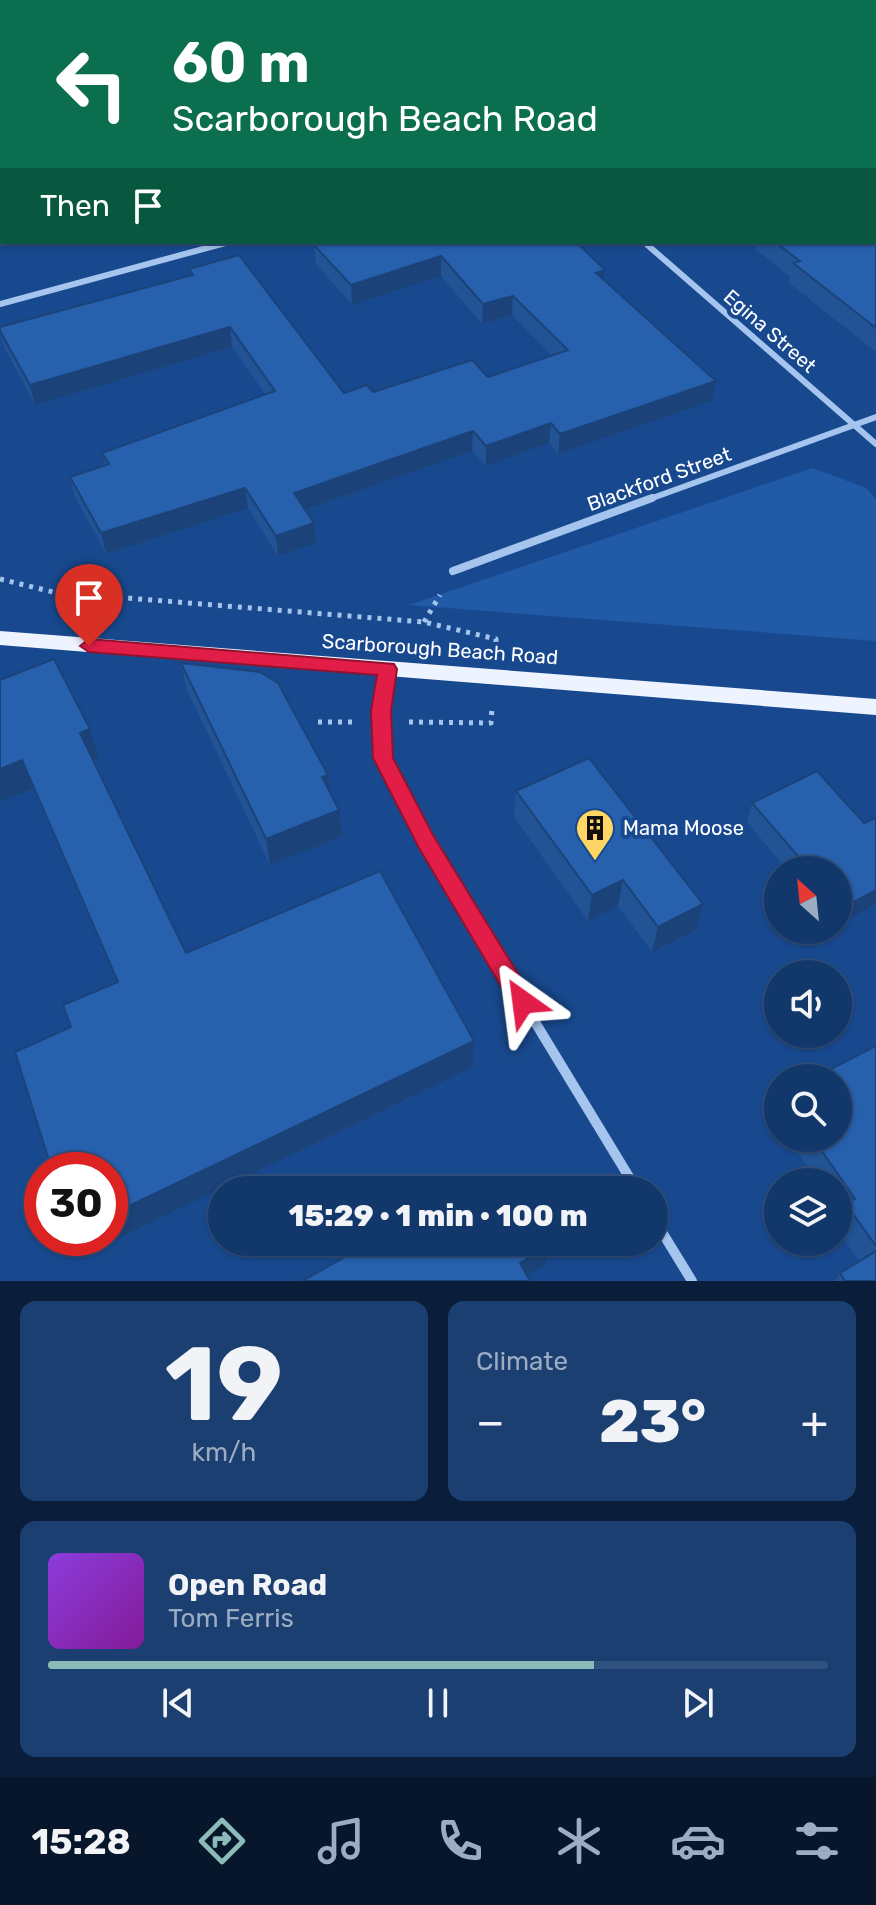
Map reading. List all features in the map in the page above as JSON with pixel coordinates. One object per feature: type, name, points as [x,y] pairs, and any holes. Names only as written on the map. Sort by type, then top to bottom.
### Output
[{"type":"main road","name":"Scarborough Beach Road","points":[[0,638],[876,707]]},
{"type":"street","points":[[0,304],[222,244]]},
{"type":"street","name":"Egina Street","points":[[646,244],[876,444]]},
{"type":"street","name":"Blackford Street","points":[[453,571],[876,417]]},
{"type":"street","points":[[388,669],[381,711],[383,758],[426,842],[629,1176]]},
{"type":"street","points":[[668,1242],[692,1281]]},
{"type":"path","points":[[0,579],[53,592],[424,622],[496,639]]},
{"type":"shaded area","points":[[813,468],[866,488],[876,499],[876,641],[409,605]]},
{"type":"building","points":[[578,244],[605,270],[596,273],[716,381],[560,434],[551,423],[486,446],[473,431],[294,493],[314,523],[276,536],[245,488],[101,533],[70,477],[109,464],[102,453],[275,391],[230,327],[30,385],[0,327],[193,275],[189,269],[239,255],[344,393],[367,385],[373,392],[472,360],[488,377],[568,350],[513,296],[483,304],[441,256],[351,285],[314,245]]},
{"type":"building","points":[[778,244],[876,244],[876,328],[793,263],[800,261]]},
{"type":"building","points":[[54,659],[90,729],[80,733],[186,953],[380,871],[474,1041],[128,1206],[128,1152],[46,1152],[15,1052],[71,1027],[63,1005],[118,982],[22,760],[0,769],[0,680]]},
{"type":"building","points":[[181,663],[260,672],[278,683],[328,775],[322,777],[339,810],[266,839]]},
{"type":"building","name":"Mama Moose","points":[[589,758],[703,904],[658,927],[623,880],[592,895],[516,791]]},
{"type":"building","points":[[817,771],[864,823],[876,818],[876,890],[852,903],[852,856],[798,856],[752,803]]},
{"type":"building","points":[[876,1046],[876,1246],[852,1212],[852,1201],[855,1199],[852,1195],[852,1168],[834,1168],[823,1152],[852,1152],[852,1064],[841,1064]]},
{"type":"building","points":[[876,1251],[876,1281],[845,1281],[840,1273]]},
{"type":"building","points":[[347,1256],[531,1256],[520,1263],[530,1281],[302,1281]]},
{"type":"place","name":"Mama Moose","points":[[595,862]]},
{"type":"route","points":[[89,646],[388,669],[381,711],[383,758],[426,842],[523,1002]]}]
